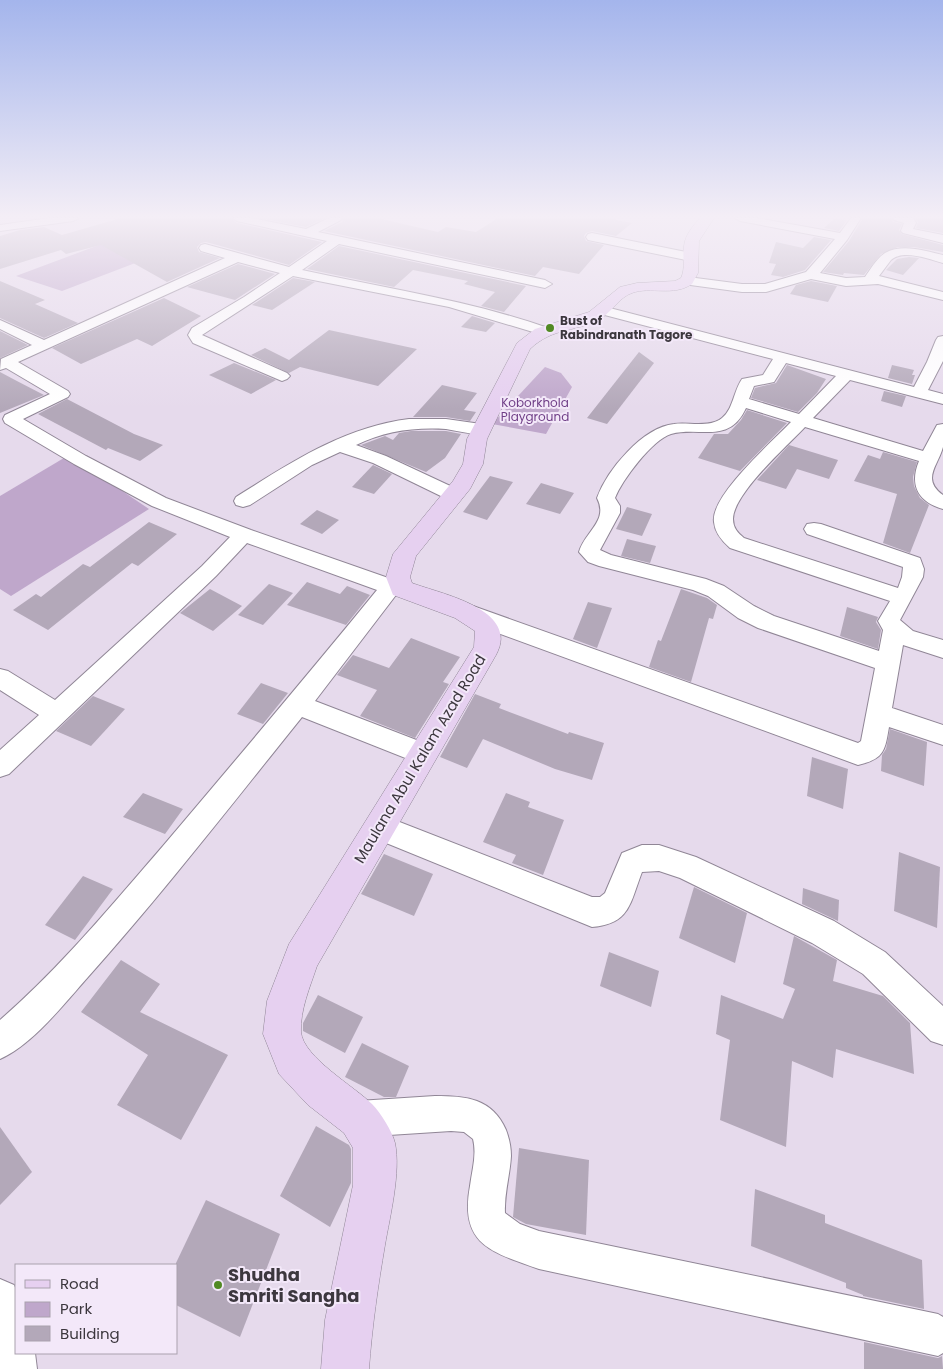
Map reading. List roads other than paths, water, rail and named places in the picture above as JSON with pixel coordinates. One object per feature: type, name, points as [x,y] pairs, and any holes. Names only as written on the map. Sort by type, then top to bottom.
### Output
[{"type":"street","points":[[3,364],[183,282]]},
{"type":"street","points":[[276,282],[197,331],[195,335],[198,340],[282,376]]},
{"type":"street","points":[[342,282],[458,304],[513,319],[542,331]]},
{"type":"street","points":[[535,282],[545,284]]},
{"type":"street","points":[[0,1042],[40,1007],[109,931],[397,588],[398,577],[405,554],[454,494],[473,464],[482,429],[523,347],[533,336],[542,331],[593,316],[622,292],[632,288],[680,285],[682,282]]},
{"type":"street","points":[[725,282],[742,288],[766,288],[787,282]]},
{"type":"street","points":[[887,282],[943,291]]},
{"type":"street","points":[[602,310],[943,399]]},
{"type":"street","points":[[0,324],[44,345]]},
{"type":"street","points":[[919,392],[938,367],[943,340]]},
{"type":"street","points":[[782,356],[768,379],[748,382],[734,414],[727,423],[718,426],[662,430],[629,462],[607,490],[606,498],[611,504],[612,513],[590,545],[590,552],[595,557],[606,561],[699,584],[716,591],[746,612],[766,622],[888,663]]},
{"type":"street","points":[[3,364],[62,394],[11,419],[80,460],[159,502],[244,535],[397,588]]},
{"type":"street","points":[[848,373],[731,497],[725,509],[723,522],[728,535],[738,543],[753,550],[902,598]]},
{"type":"street","points":[[740,401],[930,459]]},
{"type":"street","points":[[243,501],[319,454],[367,434],[402,425],[436,423],[482,429]]},
{"type":"street","points":[[943,429],[923,474],[923,484],[928,491],[943,503]]},
{"type":"street","points":[[331,449],[340,447],[361,452],[454,494]]},
{"type":"street","points":[[814,529],[913,563],[915,569],[914,578],[889,621],[894,630],[908,638],[943,649]]},
{"type":"street","points":[[0,766],[208,572],[244,535]]},
{"type":"street","name":"Maulana Abul Kalam Azad Road","points":[[345,1369],[349,1320],[374,1185],[374,1143],[358,1119],[322,1091],[293,1060],[282,1034],[286,1001],[302,957],[487,648],[488,632],[482,622],[464,612],[397,588]]},
{"type":"street","points":[[464,612],[858,754],[867,752],[873,746],[894,630]]},
{"type":"street","points":[[0,678],[56,713]]},
{"type":"street","points":[[298,706],[423,754]]},
{"type":"street","points":[[878,713],[943,735]]},
{"type":"street","points":[[379,827],[592,912],[606,911],[615,903],[632,863],[642,858],[659,858],[686,867],[823,932],[850,947],[874,963],[943,1029]]},
{"type":"street","points":[[358,1119],[452,1114],[472,1117],[488,1130],[493,1150],[485,1208],[491,1226],[511,1240],[539,1250],[938,1334]]},
{"type":"street","points":[[0,1299],[14,1344],[16,1369]]},
{"type":"place","name":"Bust of Rabindranath Tagore","points":[[550,328]]},
{"type":"place","name":"Shudha Smriti Sangha","points":[[218,1285]]},
{"type":"park label","name":"Koborkhola Playground","points":[[535,410]]}]
